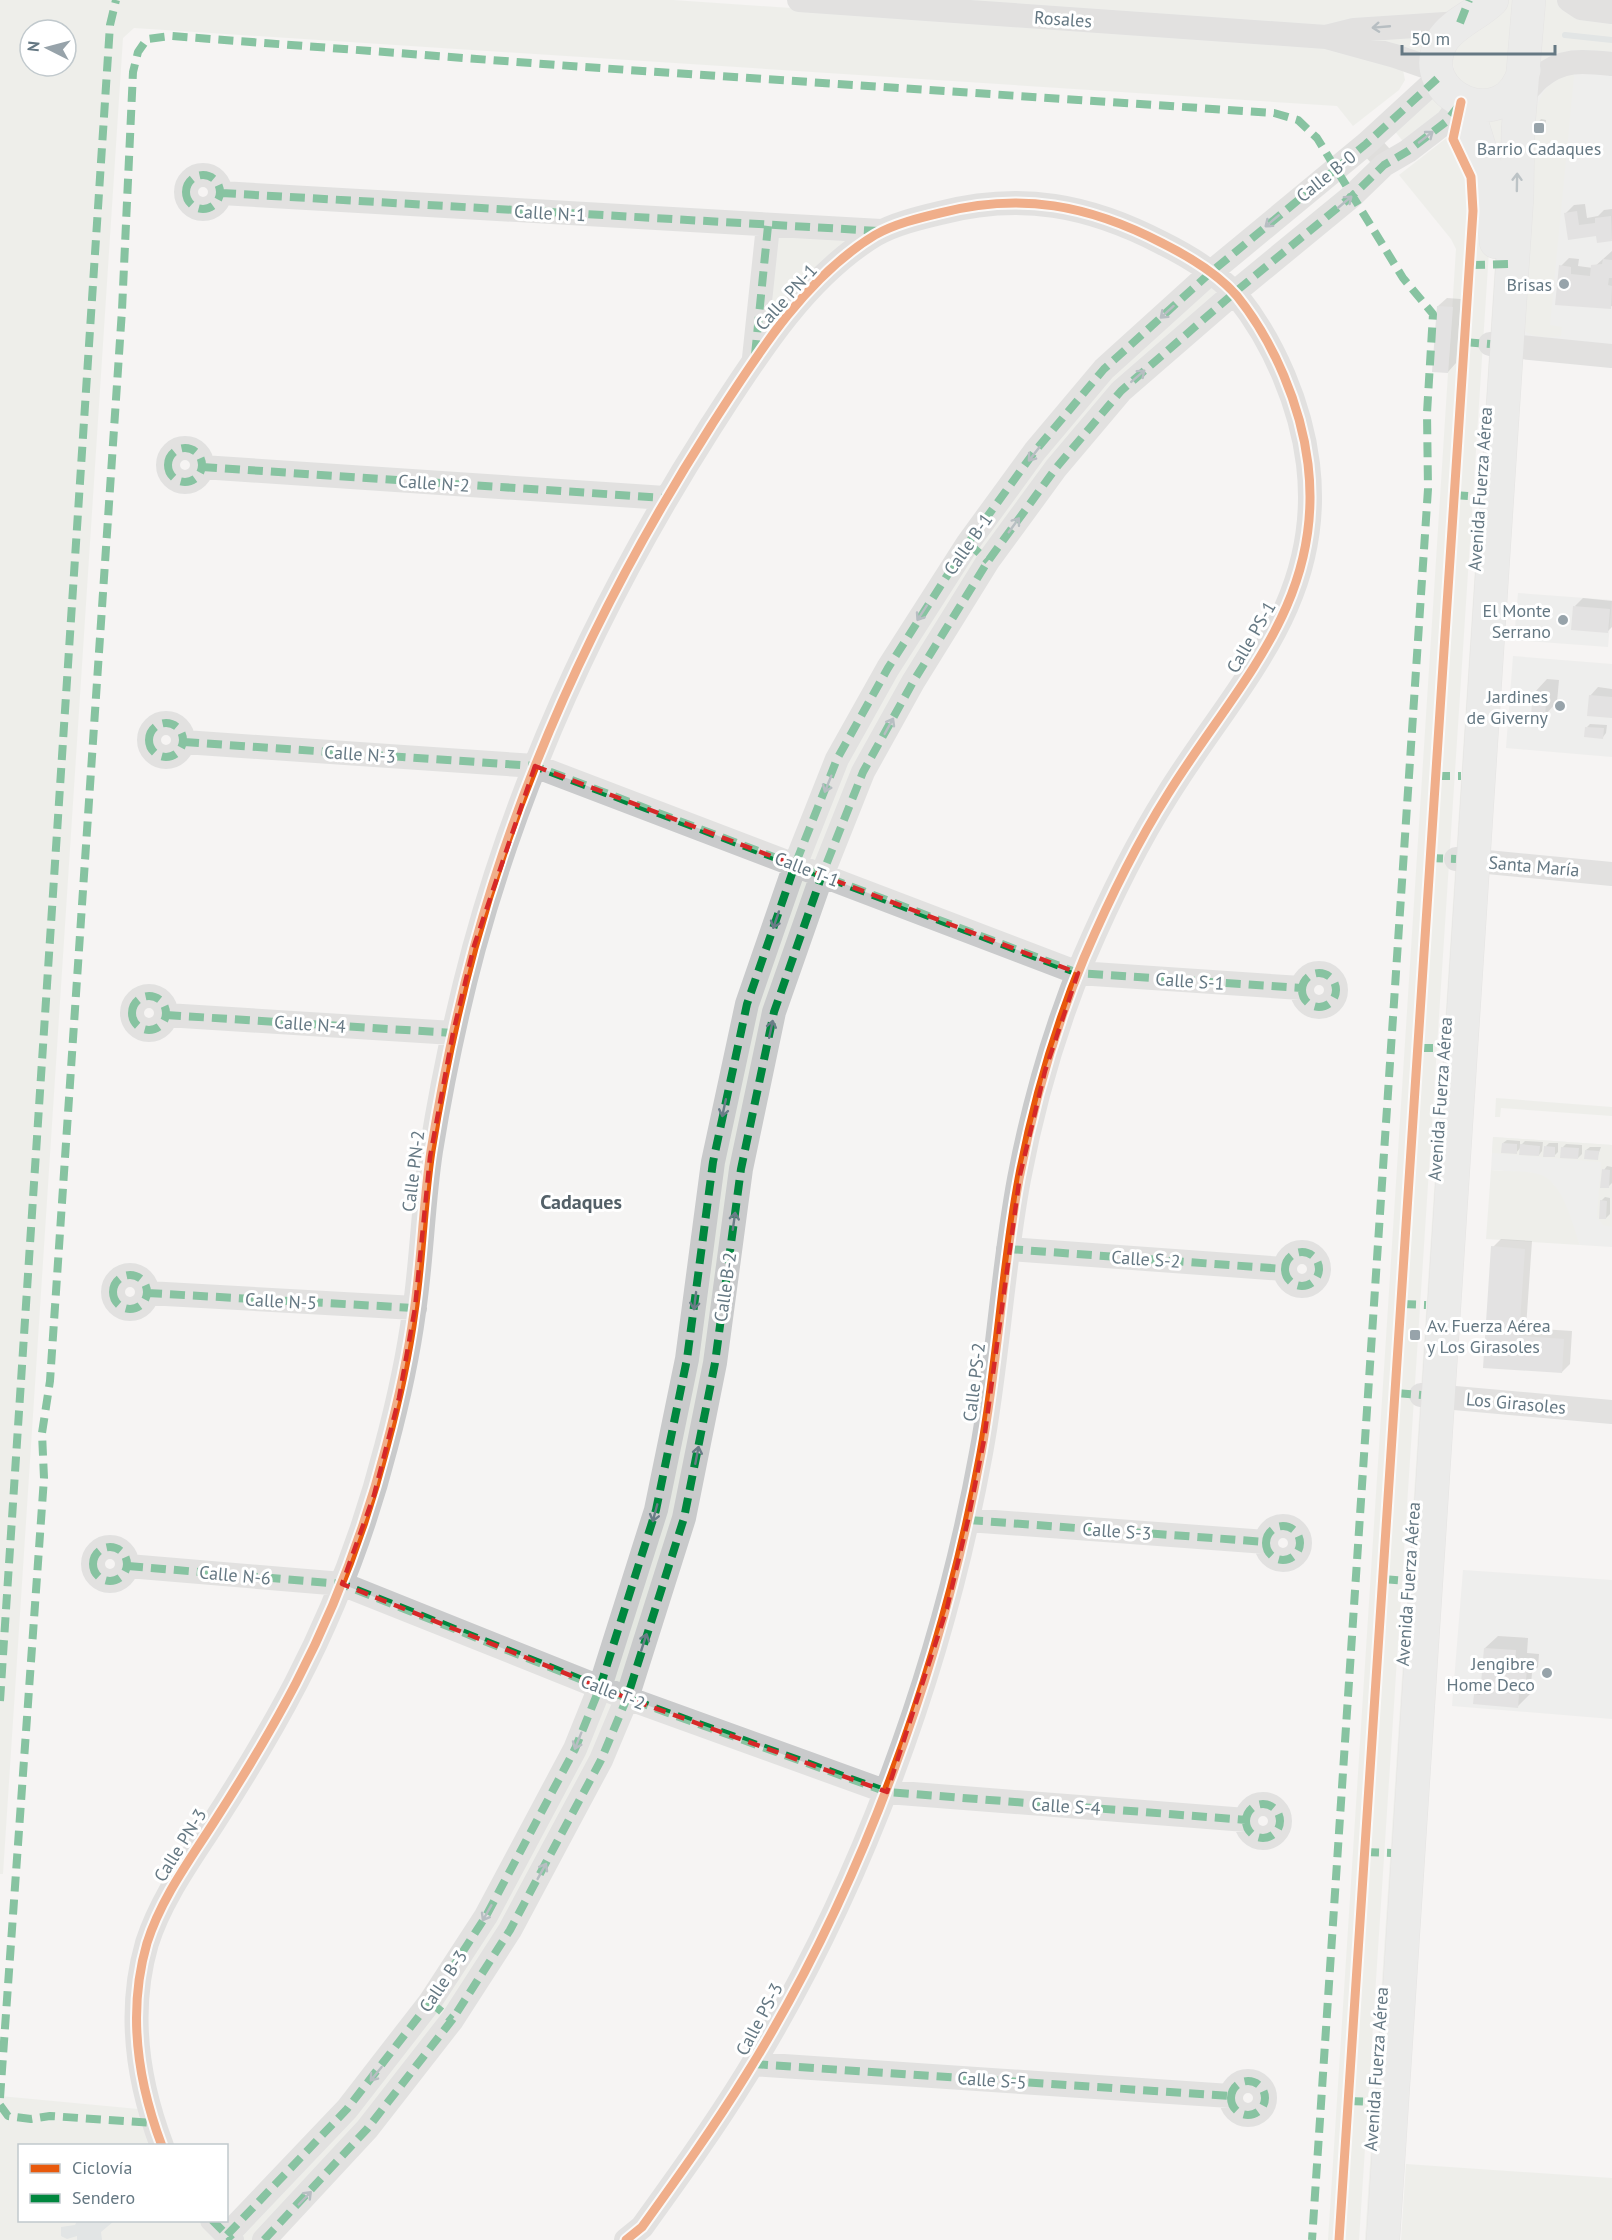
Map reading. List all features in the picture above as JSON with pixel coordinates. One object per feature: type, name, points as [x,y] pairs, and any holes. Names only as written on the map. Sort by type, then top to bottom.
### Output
[{"type":"main road","points":[[1438,74],[1437,61],[1442,42],[1492,0]]},
{"type":"main road","name":"Avenida Fuerza Aérea","points":[[1498,345],[1496,225],[1493,191],[1499,89],[1529,0]]},
{"type":"main road","points":[[1464,22],[1492,20],[1507,27],[1521,45],[1499,89]]},
{"type":"main road","name":"Avenida Fuerza Aérea","points":[[1438,74],[1450,93],[1499,89]]},
{"type":"main road","name":"Avenida Fuerza Aérea","points":[[1383,2240],[1430,1396],[1498,345],[1499,89]]},
{"type":"main road","name":"Avenida Fuerza Aérea","points":[[1365,2240],[1430,1396]]},
{"type":"street","name":"Rosales","points":[[799,0],[1326,37],[1395,56],[1438,74]]},
{"type":"street","points":[[1569,0],[1581,8],[1612,12]]},
{"type":"street","name":"Rosales","points":[[1326,37],[1354,30],[1464,22]]},
{"type":"street","points":[[1499,89],[1538,79],[1559,64],[1582,61],[1612,64]]},
{"type":"street","name":"Calle B-0","points":[[1210,273],[1366,144],[1438,74]]},
{"type":"street","name":"Calle B-0","points":[[1234,293],[1352,196],[1384,165],[1408,151],[1447,121],[1499,89]]},
{"type":"street","name":"Calle N-1","points":[[220,193],[880,231]]},
{"type":"street","name":"Calle PN-1","points":[[535,766],[568,682],[665,498],[785,316],[837,266],[880,231],[983,203],[1042,202],[1106,216],[1172,248],[1210,273],[1234,293]]},
{"type":"street","points":[[754,360],[768,226]]},
{"type":"street","name":"Calle B-1","points":[[795,865],[837,759],[888,668],[968,543],[1035,451],[1104,369],[1210,273]]},
{"type":"street","name":"Calle B-1","points":[[822,875],[863,772],[913,682],[988,561],[1056,468],[1120,391],[1234,293]]},
{"type":"street","name":"Calle PS-1","points":[[1078,973],[1114,890],[1160,807],[1206,733],[1251,673],[1284,618],[1302,565],[1311,509],[1308,464],[1300,420],[1287,383],[1266,342],[1234,293]]},
{"type":"street","points":[[1498,345],[1612,356]]},
{"type":"street","name":"Calle N-2","points":[[202,467],[665,498]]},
{"type":"street","points":[[968,543],[988,561]]},
{"type":"street","name":"Calle N-3","points":[[184,742],[535,766]]},
{"type":"street","name":"Calle T-1","points":[[535,766],[1078,973]]},
{"type":"street","name":"Calle PN-2","points":[[342,1584],[374,1495],[399,1398],[415,1308],[430,1157],[453,1033],[477,935],[507,841],[535,766]]},
{"type":"street","name":"Santa María","points":[[1465,860],[1612,874]]},
{"type":"street","name":"Calle B-2","points":[[600,1687],[656,1510],[687,1359],[713,1162],[747,1004],[795,865]]},
{"type":"street","name":"Calle B-2","points":[[627,1698],[684,1518],[715,1363],[741,1169],[774,1012],[822,875]]},
{"type":"street","name":"Calle S-1","points":[[1078,973],[1301,988]]},
{"type":"street","name":"Calle PS-2","points":[[887,1792],[947,1608],[968,1520],[984,1440],[1008,1249],[1020,1175],[1045,1071],[1078,973]]},
{"type":"street","name":"Calle N-4","points":[[166,1015],[453,1033]]},
{"type":"street","name":"Calle S-2","points":[[1008,1249],[1284,1269]]},
{"type":"street","name":"Calle N-5","points":[[147,1293],[415,1308]]},
{"type":"street","name":"Los Girasoles","points":[[1430,1396],[1612,1412]]},
{"type":"street","name":"Calle S-3","points":[[968,1520],[1266,1542]]},
{"type":"street","name":"Calle N-6","points":[[128,1566],[342,1584]]},
{"type":"street","name":"Calle T-2","points":[[342,1584],[627,1698],[887,1792]]},
{"type":"street","name":"Calle PN-3","points":[[162,2144],[148,2110],[138,2070],[136,2042],[139,1979],[147,1944],[160,1910],[177,1879],[250,1767],[300,1676],[342,1584]]},
{"type":"street","name":"Calle B-3","points":[[224,2232],[347,2109],[430,2002],[486,1916],[575,1749],[600,1687]]},
{"type":"street","name":"Calle B-3","points":[[266,2239],[367,2129],[452,2020],[510,1930],[558,1842],[601,1760],[627,1698]]},
{"type":"street","name":"Calle S-4","points":[[887,1792],[1246,1820]]},
{"type":"street","name":"Calle PS-3","points":[[637,2236],[753,2064],[815,1948],[887,1792]]},
{"type":"street","points":[[430,2002],[452,2020]]},
{"type":"street","name":"Calle S-5","points":[[753,2064],[1230,2096]]},
{"type":"highlighted area","points":[[535,766],[1078,973],[1045,1071],[1020,1175],[984,1440],[968,1520],[947,1608],[887,1792],[627,1698],[342,1584],[374,1495],[399,1398],[415,1308],[430,1157],[453,1033],[474,946]]},
{"type":"shaded area","points":[[0,0],[673,0],[1284,42],[1333,47],[1403,70],[1405,80],[1399,90],[1353,126],[1337,106],[134,28],[123,38],[3,1874],[0,1874]]},
{"type":"shaded area","points":[[799,0],[1569,0],[1612,12],[1612,64],[1582,61],[1531,86],[1383,2240],[1365,2240],[1495,264],[1496,225],[1461,102],[1447,35]]},
{"type":"shaded area","points":[[1430,32],[1424,56],[1352,36]]},
{"type":"shaded area","points":[[1612,64],[1612,356],[1508,346],[1531,86]]},
{"type":"shaded area","points":[[1575,66],[1550,325],[1562,327],[1561,336],[1539,337],[1528,333],[1520,326],[1534,120],[1539,101],[1547,88]]},
{"type":"shaded area","points":[[1432,90],[1445,107],[1406,145],[1393,129]]},
{"type":"shaded area","points":[[1454,132],[1463,133],[1490,236],[1359,2240],[1328,2240],[1456,249],[1451,239],[1399,175]]},
{"type":"shaded area","points":[[768,226],[881,231],[754,360]]},
{"type":"shaded area","points":[[1210,273],[1234,293],[1121,391],[913,682],[774,1012],[715,1363],[627,1698],[510,1930],[264,2240],[0,2240],[0,2096],[149,2110],[162,2144],[18,2144],[18,2222],[213,2222],[227,2235],[347,2109],[533,1828],[656,1510],[747,1004],[837,759],[1035,451]]},
{"type":"shaded area","name":"El Monte Serrano","points":[[1518,593],[1612,600],[1608,647],[1514,640]]},
{"type":"shaded area","name":"Jardines de Giverny","points":[[1513,656],[1612,664],[1612,757],[1506,748]]},
{"type":"shaded area","points":[[1496,1098],[1612,1107],[1612,1116],[1501,1108],[1500,1117],[1495,1117]]},
{"type":"shaded area","points":[[1493,1137],[1612,1145],[1612,1247],[1580,1245],[1554,1185],[1533,1173],[1491,1170]]},
{"type":"shaded area","points":[[1493,1137],[1612,1145],[1612,1227],[1603,1225],[1597,1217],[1601,1162],[1492,1153]]},
{"type":"shaded area","points":[[1491,1170],[1532,1173],[1547,1178],[1565,1204],[1580,1245],[1486,1239]]},
{"type":"shaded area","points":[[1463,1570],[1612,1580],[1612,1719],[1452,1706]]},
{"type":"shaded area","points":[[1406,2164],[1612,2178],[1612,2240],[1401,2240]]},
{"type":"shaded area","points":[[76,2222],[113,2222],[101,2232],[102,2240],[77,2240],[77,2236],[67,2239],[61,2236],[61,2227],[75,2225]]},
{"type":"building","points":[[1536,122],[1543,123],[1542,134],[1535,134]]},
{"type":"building","points":[[1577,211],[1579,225],[1595,223],[1595,218],[1611,216],[1612,241],[1597,243],[1596,236],[1568,240],[1564,213]]},
{"type":"building","points":[[1603,259],[1612,260],[1612,278],[1609,278],[1608,285],[1612,286],[1611,309],[1555,305],[1559,265],[1571,267],[1571,274],[1590,276],[1591,265],[1602,264]]},
{"type":"building","points":[[1437,306],[1453,307],[1448,373],[1432,372]]},
{"type":"building","points":[[1573,606],[1610,609],[1608,633],[1571,630]]},
{"type":"building","points":[[1533,691],[1547,692],[1545,716],[1531,715]]},
{"type":"building","points":[[1589,695],[1612,697],[1612,718],[1587,716]]},
{"type":"building","points":[[1585,727],[1604,728],[1603,739],[1584,737]]},
{"type":"building","points":[[1502,1143],[1517,1144],[1517,1154],[1501,1153]]},
{"type":"building","points":[[1520,1144],[1540,1146],[1539,1156],[1519,1155]]},
{"type":"building","points":[[1544,1146],[1555,1147],[1555,1157],[1543,1157]]},
{"type":"building","points":[[1561,1147],[1579,1148],[1578,1159],[1560,1158]]},
{"type":"building","points":[[1585,1150],[1599,1151],[1598,1160],[1584,1159]]},
{"type":"building","points":[[1602,1169],[1610,1170],[1609,1188],[1600,1188]]},
{"type":"building","points":[[1600,1200],[1607,1201],[1606,1219],[1599,1219]]},
{"type":"building","points":[[1491,1246],[1525,1249],[1519,1336],[1564,1339],[1562,1373],[1483,1368]]},
{"type":"building","points":[[1484,1648],[1516,1650],[1515,1666],[1527,1667],[1526,1681],[1520,1680],[1518,1708],[1473,1704],[1474,1694],[1480,1695]]},
{"type":"waterway","points":[[1565,35],[1612,40]]},
{"type":"marked path","points":[[0,1701],[110,25],[116,0]]},
{"type":"marked path","points":[[1460,23],[1469,0]]},
{"type":"marked path","points":[[0,2098],[44,1478],[42,1433],[50,1381],[122,310],[133,72],[138,52],[147,39],[171,36],[584,67],[1274,113],[1298,120],[1317,138],[1403,278],[1433,314],[1427,413],[1428,489],[1312,2240]]},
{"type":"marked path","points":[[227,2235],[347,2109],[430,2002],[486,1916],[575,1749],[600,1687],[656,1510],[687,1359],[713,1162],[747,1004],[795,865],[837,759],[888,668],[968,543],[1035,451],[1104,369],[1210,273],[1366,144],[1439,77]]},
{"type":"marked path","points":[[264,2240],[367,2129],[452,2020],[510,1930],[601,1760],[627,1698],[684,1518],[715,1363],[741,1169],[774,1012],[822,875],[863,772],[913,682],[988,561],[1056,468],[1121,391],[1234,293],[1352,196],[1384,165],[1408,151],[1447,121],[1457,108]]},
{"type":"marked path","points":[[203,175],[215,180],[220,192],[215,204],[203,209],[191,204],[186,192],[191,180],[203,175]]},
{"type":"marked path","points":[[221,193],[879,231]]},
{"type":"marked path","points":[[755,355],[768,226]]},
{"type":"marked path","points":[[1470,265],[1512,264]]},
{"type":"marked path","points":[[1464,342],[1490,344]]},
{"type":"marked path","points":[[185,448],[197,453],[202,465],[197,477],[185,482],[173,477],[168,465],[173,453],[185,448]]},
{"type":"marked path","points":[[202,467],[665,498]]},
{"type":"marked path","points":[[1453,495],[1480,497]]},
{"type":"marked path","points":[[968,543],[988,561]]},
{"type":"marked path","points":[[166,723],[178,728],[183,740],[178,752],[166,757],[154,752],[149,740],[154,728],[166,723]]},
{"type":"marked path","points":[[184,742],[535,766],[1078,973],[1301,988]]},
{"type":"marked path","points":[[1435,776],[1461,776]]},
{"type":"marked path","points":[[1428,858],[1456,859]]},
{"type":"marked path","points":[[1319,973],[1331,978],[1336,990],[1331,1002],[1319,1007],[1307,1002],[1302,990],[1307,978],[1319,973]]},
{"type":"marked path","points":[[149,996],[161,1001],[166,1013],[161,1025],[149,1030],[137,1025],[132,1013],[137,1001],[149,996]]},
{"type":"marked path","points":[[166,1015],[453,1033]]},
{"type":"marked path","points":[[1418,1048],[1443,1048]]},
{"type":"marked path","points":[[1008,1249],[1284,1269]]},
{"type":"marked path","points":[[1302,1252],[1314,1257],[1319,1269],[1314,1281],[1302,1286],[1290,1281],[1285,1269],[1290,1257],[1302,1252]]},
{"type":"marked path","points":[[130,1275],[142,1280],[147,1292],[142,1304],[130,1309],[118,1304],[113,1292],[118,1280],[130,1275]]},
{"type":"marked path","points":[[147,1293],[415,1308]]},
{"type":"marked path","points":[[1401,1304],[1426,1305]]},
{"type":"marked path","points":[[1396,1393],[1421,1395]]},
{"type":"marked path","points":[[968,1520],[1266,1542]]},
{"type":"marked path","points":[[1283,1526],[1295,1531],[1300,1543],[1295,1555],[1283,1560],[1271,1555],[1266,1543],[1271,1531],[1283,1526]]},
{"type":"marked path","points":[[110,1547],[122,1552],[127,1564],[122,1576],[110,1581],[98,1576],[93,1564],[98,1552],[110,1547]]},
{"type":"marked path","points":[[128,1566],[342,1584],[627,1698],[887,1792],[1246,1820]]},
{"type":"marked path","points":[[1383,1579],[1408,1581]]},
{"type":"marked path","points":[[1263,1804],[1275,1809],[1280,1821],[1275,1833],[1263,1838],[1251,1833],[1246,1821],[1251,1809],[1263,1804]]},
{"type":"marked path","points":[[1364,1852],[1391,1853]]},
{"type":"marked path","points":[[430,2002],[452,2020]]},
{"type":"marked path","points":[[753,2064],[1230,2096]]},
{"type":"marked path","points":[[1248,2081],[1260,2086],[1265,2098],[1260,2110],[1248,2115],[1236,2110],[1231,2098],[1236,2086],[1248,2081]]},
{"type":"marked path","points":[[1348,2101],[1374,2102]]},
{"type":"marked path","points":[[0,2105],[8,2116],[31,2119],[50,2116],[154,2123]]},
{"type":"marked path","points":[[214,2222],[232,2240]]},
{"type":"cycle path","points":[[1339,2240],[1473,211],[1471,177],[1453,139],[1461,102]]},
{"type":"cycle path","points":[[161,2144],[146,2096],[136,2020],[137,1995],[147,1943],[176,1881],[246,1771],[296,1683],[324,1626],[359,1538],[386,1447],[406,1363],[417,1292],[431,1151],[467,973],[518,810],[573,678],[637,550],[711,426],[783,321],[826,273],[849,253],[882,231],[932,215],[999,203],[1027,203],[1081,211],[1135,230],[1172,248],[1212,273],[1237,296],[1263,334],[1292,397],[1308,464],[1310,514],[1303,559],[1289,601],[1270,641],[1168,794],[1133,854],[1093,937],[1054,1039],[1038,1095],[1019,1179],[1008,1247],[987,1419],[964,1534],[920,1695],[861,1853],[826,1930],[788,2004],[746,2075],[709,2133],[642,2227],[626,2240]]},
{"type":"place","name":"Barrio Cadaques","points":[[1539,128]]},
{"type":"place","name":"Brisas","points":[[1564,284]]},
{"type":"place","name":"El Monte Serrano","points":[[1563,620]]},
{"type":"place","name":"Jardines de Giverny","points":[[1560,706]]},
{"type":"place","name":"Av. Fuerza Aérea y Los Girasoles","points":[[1415,1335]]},
{"type":"place","name":"Jengibre Home Deco","points":[[1547,1673]]},
{"type":"district","name":"Cadaques","points":[[581,1202]]}]
